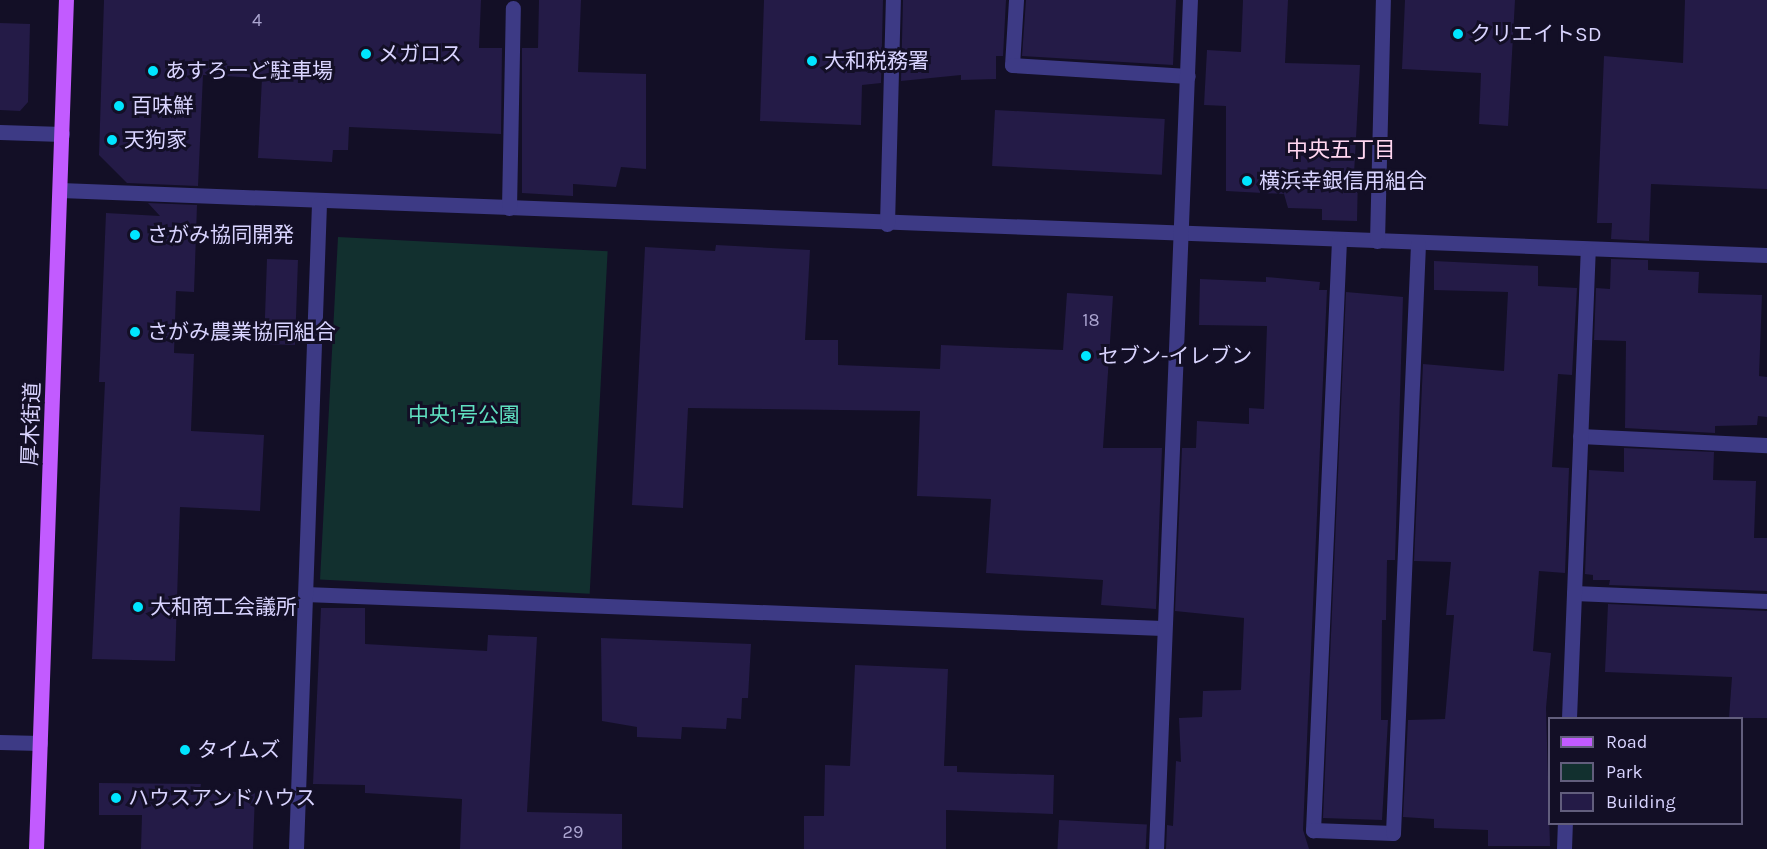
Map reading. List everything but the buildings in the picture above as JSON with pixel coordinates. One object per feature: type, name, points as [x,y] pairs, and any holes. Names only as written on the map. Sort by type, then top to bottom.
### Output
[{"type":"main road","name":"厚木街道","points":[[36,849],[66,0]]},
{"type":"street","points":[[887,224],[893,0]]},
{"type":"street","points":[[1016,0],[1012,65],[1188,75]]},
{"type":"street","points":[[1156,849],[1162,628],[1182,232],[1190,0]]},
{"type":"street","points":[[1377,241],[1383,0]]},
{"type":"street","points":[[509,208],[513,8]]},
{"type":"street","points":[[0,132],[62,134]]},
{"type":"street","points":[[60,190],[319,203],[509,208],[887,224],[1182,232],[1418,244],[1767,255]]},
{"type":"street","points":[[296,849],[319,203]]},
{"type":"street","points":[[1339,240],[1313,830],[1393,833],[1418,244]]},
{"type":"street","points":[[1569,717],[1588,250]]},
{"type":"street","points":[[1580,436],[1767,445]]},
{"type":"street","points":[[1574,593],[1767,601]]},
{"type":"street","points":[[305,594],[1162,628]]},
{"type":"street","points":[[0,742],[40,743]]},
{"type":"street","points":[[1564,849],[1565,825]]},
{"type":"green space","name":"中央1号公園","points":[[338,237],[608,251],[590,594],[320,580]]},
{"type":"place","name":"クリエイトSD","points":[[1458,34]]},
{"type":"place","name":"メガロス","points":[[366,54]]},
{"type":"place","name":"大和税務署","points":[[812,61]]},
{"type":"place","name":"あすろーど駐車場","points":[[153,71]]},
{"type":"place","name":"百味鮮","points":[[119,106]]},
{"type":"place","name":"天狗家","points":[[112,140]]},
{"type":"place","name":"横浜幸銀信用組合","points":[[1247,181]]},
{"type":"place","name":"さがみ協同開発","points":[[135,235]]},
{"type":"place","name":"さがみ農業協同組合","points":[[135,332]]},
{"type":"place","name":"セブン-イレブン","points":[[1086,356]]},
{"type":"place","name":"大和商工会議所","points":[[138,607]]},
{"type":"place","name":"タイムズ","points":[[185,750]]},
{"type":"place","name":"ハウスアンドハウス","points":[[116,798]]},
{"type":"district","name":"中央五丁目","points":[[1341,151]]}]
